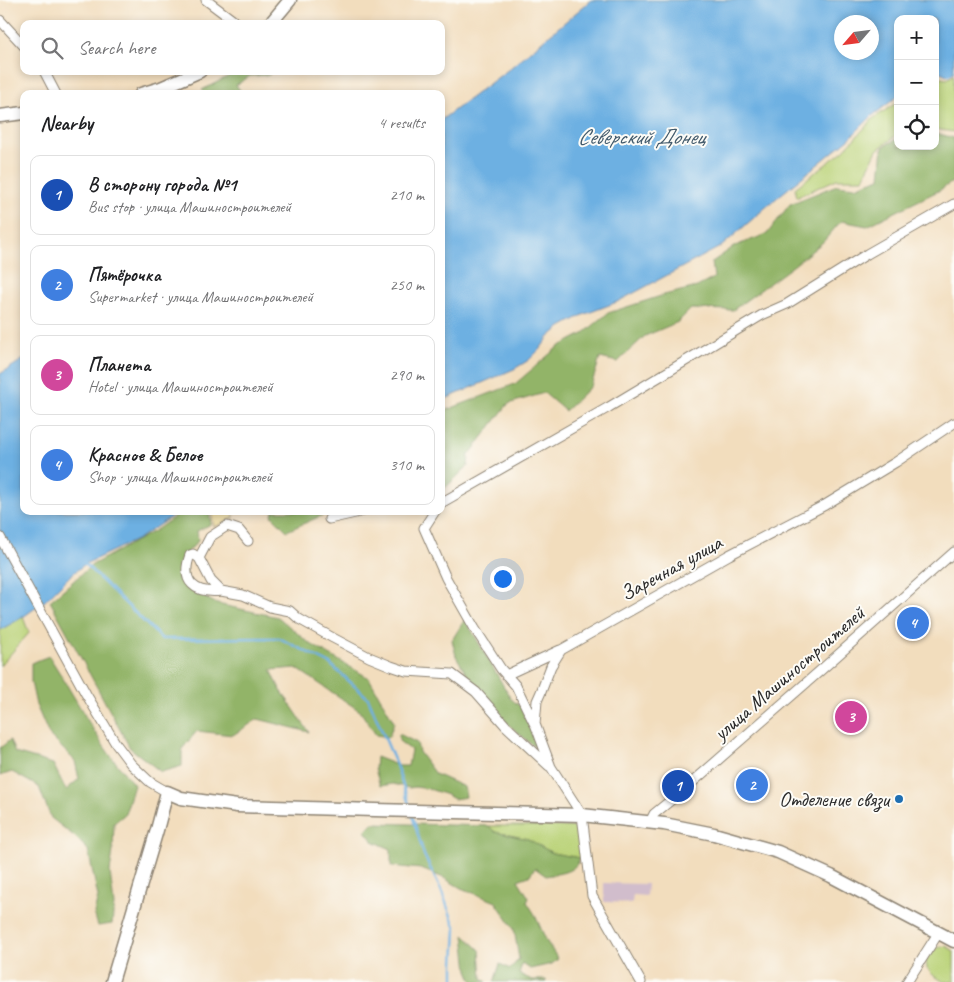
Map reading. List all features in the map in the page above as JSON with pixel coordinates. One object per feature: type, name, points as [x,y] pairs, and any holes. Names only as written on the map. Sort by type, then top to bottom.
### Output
[{"type":"street","points":[[206,0],[233,20]]},
{"type":"street","points":[[273,20],[290,0]]},
{"type":"street","points":[[0,20],[20,42]]},
{"type":"street","points":[[46,75],[54,90]]},
{"type":"street","points":[[154,90],[191,75]]},
{"type":"street","points":[[0,116],[20,114]]},
{"type":"street","points":[[445,501],[609,407],[762,315],[787,304],[954,204]]},
{"type":"street","name":"Заречная улица","points":[[582,814],[551,767],[535,724],[537,701],[540,692],[551,666],[562,650],[729,555],[825,505],[896,462],[954,423]]},
{"type":"street","points":[[329,519],[346,515]]},
{"type":"street","points":[[432,515],[424,528],[446,578],[475,629],[501,669],[516,686],[535,724]]},
{"type":"street","points":[[198,558],[210,537],[228,526],[239,530],[248,541]]},
{"type":"street","points":[[0,537],[86,694],[116,744],[131,764],[150,782],[180,798],[237,806],[582,814],[650,822],[714,834],[778,852],[830,876],[954,941]]},
{"type":"street","name":"улица Машиностроителей","points":[[650,822],[654,814],[954,552]]},
{"type":"street","points":[[221,591],[210,581],[198,558],[193,554],[190,555],[186,570],[194,587],[199,590],[243,595],[270,607],[290,611],[299,619],[369,657],[406,671],[452,674],[476,692],[506,726],[551,767]]},
{"type":"street","points":[[506,675],[562,650]]},
{"type":"street","points":[[112,982],[167,792]]},
{"type":"street","points":[[582,814],[592,896],[641,982]]},
{"type":"street","points":[[907,982],[939,932]]},
{"type":"shaded area","points":[[604,883],[647,884],[646,896],[633,895],[632,903],[604,902]]},
{"type":"green space","points":[[231,75],[269,75],[250,76],[236,85],[240,90],[202,90]]},
{"type":"green space","points":[[954,75],[954,132],[939,130],[939,78],[947,79]]},
{"type":"green space","points":[[894,105],[894,137],[877,150],[863,179],[837,179],[797,197],[795,188],[843,151],[874,118]]},
{"type":"green space","points":[[939,134],[954,138],[954,181],[940,190],[867,226],[841,221],[823,242],[733,310],[691,309],[678,322],[645,336],[618,362],[600,358],[591,386],[565,411],[544,393],[508,404],[469,455],[468,466],[445,488],[445,410],[515,384],[558,347],[583,334],[608,313],[664,295],[697,287],[714,278],[712,262],[735,246],[767,234],[790,204],[837,185],[855,187],[880,178],[883,147],[894,140],[894,150],[939,150]]},
{"type":"green space","points":[[177,515],[210,515],[211,524],[197,531],[198,541],[185,555],[188,588],[217,604],[278,617],[309,643],[369,678],[394,722],[389,737],[376,735],[360,711],[296,668],[271,670],[280,689],[309,732],[258,719],[233,735],[197,731],[182,749],[182,766],[161,772],[130,748],[50,601],[92,565],[156,530]]},
{"type":"green space","points":[[272,515],[323,515],[287,531]]},
{"type":"green space","points":[[23,617],[29,633],[0,666],[0,630]]},
{"type":"green space","points":[[465,619],[511,699],[520,706],[536,738],[537,749],[509,725],[473,685],[456,656],[452,640]]},
{"type":"green space","points":[[49,656],[103,745],[134,785],[125,814],[114,823],[110,872],[114,905],[112,924],[98,926],[94,913],[98,897],[88,850],[51,818],[39,787],[12,772],[0,776],[0,748],[10,740],[15,753],[53,764],[66,790],[79,779],[75,761],[49,735],[36,705],[31,682],[31,663]]},
{"type":"green space","points":[[399,734],[417,743],[419,752],[435,774],[464,787],[466,797],[454,799],[429,789],[409,788],[393,784],[380,786],[375,769],[376,757],[399,766],[408,766],[411,750],[399,741]]},
{"type":"green space","points":[[372,823],[489,826],[495,832],[528,839],[552,853],[580,858],[575,867],[562,873],[546,876],[535,868],[529,876],[518,880],[529,898],[527,902],[547,942],[558,959],[552,964],[530,969],[522,963],[519,974],[532,980],[546,980],[546,982],[494,982],[500,964],[510,969],[519,959],[514,929],[496,902],[421,869],[391,866],[391,849],[373,841],[365,831]]},
{"type":"green space","points":[[489,826],[573,827],[579,834],[581,841],[580,858],[552,853],[528,839],[495,832]]},
{"type":"green space","points":[[464,935],[480,950],[482,978],[487,982],[473,982],[468,970]]},
{"type":"green space","points":[[946,946],[954,951],[954,982],[944,982],[927,969],[926,960],[932,952],[936,948]]},
{"type":"sand","points":[[212,515],[234,515],[234,518],[214,527]]},
{"type":"water","name":"Северский Донец","points":[[591,0],[954,0],[954,72],[949,76],[939,71],[939,15],[894,15],[894,99],[872,116],[850,138],[773,201],[722,246],[617,302],[583,315],[561,327],[549,337],[529,360],[514,369],[445,399],[445,117],[509,69]]},
{"type":"water","points":[[20,362],[20,515],[174,515],[138,539],[85,564],[45,601],[23,617],[0,630],[0,374]]},
{"type":"waterway","points":[[83,562],[162,639],[279,638],[329,663],[368,698],[395,762],[410,807]]},
{"type":"waterway","points":[[412,815],[424,855],[441,890],[456,929],[454,982]]},
{"type":"place","name":"Красное & Белое","points":[[913,623]]},
{"type":"place","name":"Планета","points":[[851,717]]},
{"type":"place","name":"Пятёрочка","points":[[752,785]]},
{"type":"place","name":"В сторону города №1","points":[[678,786]]},
{"type":"place","name":"Отделение связи","points":[[899,799]]}]
